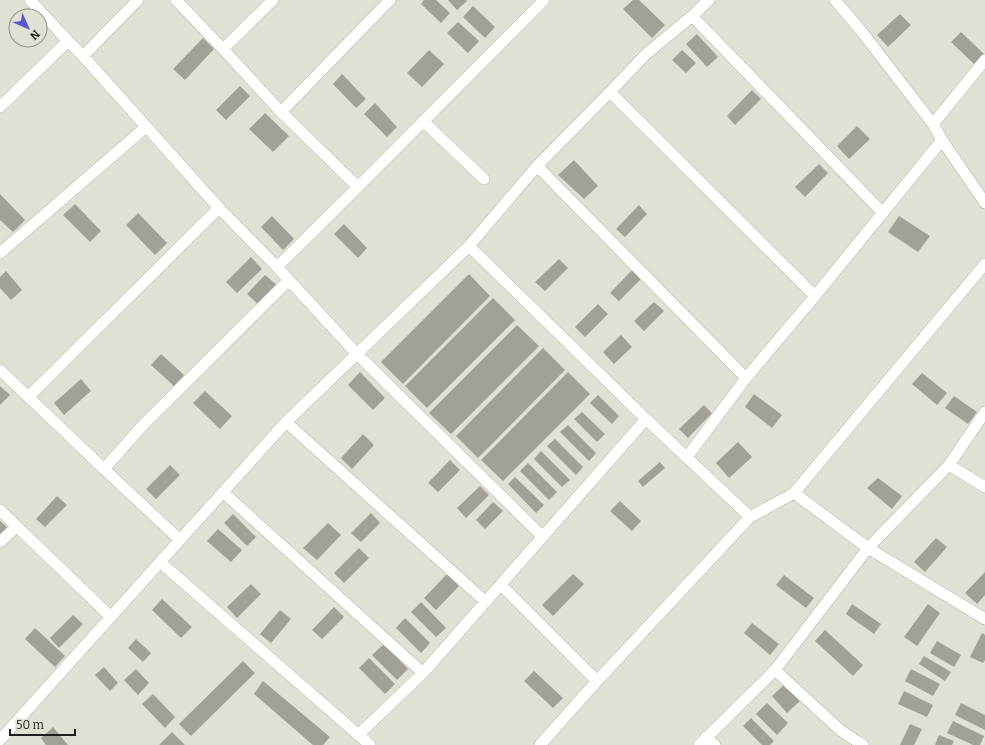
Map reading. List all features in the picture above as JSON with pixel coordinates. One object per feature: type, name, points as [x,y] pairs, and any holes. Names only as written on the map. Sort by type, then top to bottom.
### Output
[{"type":"street","points":[[30,0],[83,56],[220,208],[277,267],[356,353],[543,537]]},
{"type":"street","points":[[83,56],[138,0]]},
{"type":"street","points":[[176,0],[281,112],[358,187]]},
{"type":"street","points":[[223,49],[272,0]]},
{"type":"street","points":[[281,112],[390,0]]},
{"type":"street","points":[[277,267],[544,0]]},
{"type":"street","points":[[0,740],[286,422],[468,246],[537,166],[646,54],[709,0]]},
{"type":"street","points":[[839,2],[933,124],[942,140],[983,196]]},
{"type":"street","points":[[692,16],[883,212]]},
{"type":"street","points":[[0,107],[68,41]]},
{"type":"street","points":[[933,124],[985,60]]},
{"type":"street","points":[[610,92],[815,296]]},
{"type":"street","points":[[423,121],[484,179]]},
{"type":"street","points":[[0,253],[146,127]]},
{"type":"street","points":[[687,457],[746,378],[942,140]]},
{"type":"street","points":[[537,166],[746,378]]},
{"type":"street","points":[[28,397],[220,208]]},
{"type":"street","points":[[468,246],[646,419],[750,517]]},
{"type":"street","points":[[540,745],[597,681],[750,517],[794,493],[985,264]]},
{"type":"street","points":[[104,469],[143,425],[289,280]]},
{"type":"street","points":[[0,370],[180,540]]},
{"type":"street","points":[[715,745],[703,741],[775,670],[868,548],[949,465],[985,412]]},
{"type":"street","points":[[358,735],[423,673],[646,419]]},
{"type":"street","points":[[286,422],[486,602]]},
{"type":"street","points":[[949,465],[985,487]]},
{"type":"street","points":[[223,492],[423,673]]},
{"type":"street","points":[[794,493],[868,548],[985,618]]},
{"type":"street","points":[[0,510],[111,617]]},
{"type":"street","points":[[0,542],[16,527]]},
{"type":"street","points":[[160,562],[370,745]]},
{"type":"street","points":[[501,585],[597,681]]},
{"type":"street","points":[[775,670],[840,730],[863,745]]},
{"type":"building","points":[[424,0],[436,0],[450,13],[441,23],[421,4]]},
{"type":"building","points":[[448,0],[466,0],[467,1],[457,10]]},
{"type":"building","points":[[633,0],[639,0],[665,25],[652,38],[623,9]]},
{"type":"building","points":[[473,6],[495,27],[485,38],[463,17]]},
{"type":"building","points":[[900,14],[911,25],[888,47],[877,35]]},
{"type":"building","points":[[458,22],[479,41],[468,53],[447,33]]},
{"type":"building","points":[[961,32],[984,54],[974,64],[951,42]]},
{"type":"building","points":[[697,34],[718,57],[707,67],[686,44]]},
{"type":"building","points":[[203,38],[214,49],[185,80],[173,69]]},
{"type":"building","points":[[429,50],[444,64],[422,87],[407,73]]},
{"type":"building","points":[[682,50],[696,63],[686,73],[672,60]]},
{"type":"building","points":[[342,74],[366,99],[356,108],[333,84]]},
{"type":"building","points":[[240,86],[250,96],[226,120],[216,110]]},
{"type":"building","points":[[752,90],[761,99],[735,125],[727,116]]},
{"type":"building","points":[[375,103],[397,127],[387,137],[364,114]]},
{"type":"building","points":[[265,113],[289,136],[273,152],[249,129]]},
{"type":"building","points":[[857,126],[870,139],[849,159],[837,146]]},
{"type":"building","points":[[574,160],[598,186],[584,199],[558,175]]},
{"type":"building","points":[[819,164],[828,173],[805,197],[795,187]]},
{"type":"building","points":[[0,194],[25,220],[13,232],[0,220]]},
{"type":"building","points":[[75,204],[101,231],[90,242],[63,215]]},
{"type":"building","points":[[639,205],[647,214],[625,237],[616,229]]},
{"type":"building","points":[[138,213],[167,243],[155,255],[126,225]]},
{"type":"building","points":[[272,216],[294,239],[283,250],[261,227]]},
{"type":"building","points":[[899,216],[930,236],[918,252],[888,232]]},
{"type":"building","points":[[344,224],[367,248],[358,258],[334,234]]},
{"type":"building","points":[[251,257],[262,269],[237,293],[226,282]]},
{"type":"building","points":[[559,259],[568,268],[545,291],[535,282]]},
{"type":"building","points":[[632,270],[641,279],[619,301],[610,293]]},
{"type":"building","points":[[6,271],[22,290],[11,300],[0,288],[0,277]]},
{"type":"building","points":[[469,274],[490,296],[403,384],[381,362]]},
{"type":"building","points":[[265,275],[278,286],[260,306],[247,294]]},
{"type":"building","points":[[493,298],[515,320],[427,408],[405,386]]},
{"type":"building","points":[[654,302],[664,311],[644,331],[634,321]]},
{"type":"building","points":[[598,304],[608,314],[585,337],[575,327]]},
{"type":"building","points":[[517,325],[539,346],[451,434],[429,413]]},
{"type":"building","points":[[621,335],[632,347],[614,364],[603,352]]},
{"type":"building","points":[[543,348],[565,370],[478,458],[456,436]]},
{"type":"building","points":[[161,354],[184,375],[174,386],[151,365]]},
{"type":"building","points":[[360,372],[385,398],[373,410],[348,385]]},
{"type":"building","points":[[568,372],[590,394],[503,481],[481,460]]},
{"type":"building","points":[[922,373],[947,393],[937,405],[912,384]]},
{"type":"building","points":[[81,379],[91,391],[64,415],[54,403]]},
{"type":"building","points":[[0,386],[10,395],[0,405]]},
{"type":"building","points":[[205,391],[232,416],[220,429],[193,403]]},
{"type":"building","points":[[754,394],[782,415],[772,428],[745,407]]},
{"type":"building","points":[[598,395],[619,416],[612,424],[590,403]]},
{"type":"building","points":[[954,396],[977,412],[968,424],[945,408]]},
{"type":"building","points":[[704,405],[712,413],[688,438],[679,429]]},
{"type":"building","points":[[582,412],[605,434],[597,442],[574,419]]},
{"type":"building","points":[[568,425],[596,453],[589,461],[560,432]]},
{"type":"building","points":[[363,434],[374,445],[352,469],[341,458]]},
{"type":"building","points":[[555,439],[583,467],[576,475],[547,446]]},
{"type":"building","points":[[738,442],[752,457],[729,478],[716,463]]},
{"type":"building","points":[[541,451],[570,480],[562,487],[534,459]]},
{"type":"building","points":[[450,460],[460,470],[438,492],[428,483]]},
{"type":"building","points":[[660,462],[665,468],[643,487],[638,481]]},
{"type":"building","points":[[528,463],[557,492],[549,500],[520,471]]},
{"type":"building","points":[[170,465],[180,475],[156,499],[146,489]]},
{"type":"building","points":[[515,477],[544,505],[536,513],[508,484]]},
{"type":"building","points":[[878,478],[902,496],[892,509],[867,488]]},
{"type":"building","points":[[480,486],[489,495],[466,518],[457,508]]},
{"type":"building","points":[[57,496],[67,505],[45,527],[36,519]]},
{"type":"building","points":[[620,501],[641,521],[632,531],[610,511]]},
{"type":"building","points":[[493,502],[503,511],[485,529],[476,520]]},
{"type":"building","points":[[371,513],[380,523],[361,542],[351,533]]},
{"type":"building","points":[[233,514],[256,537],[247,546],[224,523]]},
{"type":"building","points":[[0,521],[8,528],[0,536]]},
{"type":"building","points":[[328,523],[341,535],[317,560],[303,548]]},
{"type":"building","points":[[218,529],[242,550],[231,562],[207,541]]},
{"type":"building","points":[[936,538],[947,547],[925,572],[914,562]]},
{"type":"building","points":[[359,548],[369,558],[344,583],[334,573]]},
{"type":"building","points":[[985,572],[985,595],[977,604],[965,593]]},
{"type":"building","points":[[447,574],[459,586],[436,610],[424,598]]},
{"type":"building","points":[[573,574],[584,584],[553,616],[542,605]]},
{"type":"building","points":[[784,575],[814,598],[806,608],[776,585]]},
{"type":"building","points":[[251,584],[261,594],[237,618],[227,607]]},
{"type":"building","points":[[162,599],[192,627],[181,638],[152,610]]},
{"type":"building","points":[[421,602],[446,628],[436,637],[411,612]]},
{"type":"building","points":[[852,604],[881,624],[874,634],[846,614]]},
{"type":"building","points":[[928,604],[940,613],[917,646],[904,637]]},
{"type":"building","points":[[334,607],[344,617],[322,639],[312,630]]},
{"type":"building","points":[[280,610],[291,619],[271,643],[260,634]]},
{"type":"building","points":[[73,615],[83,624],[59,648],[50,638]]},
{"type":"building","points":[[405,618],[430,643],[421,653],[396,628]]},
{"type":"building","points":[[752,623],[779,644],[770,655],[744,633]]},
{"type":"building","points":[[35,628],[65,656],[55,667],[25,639]]},
{"type":"building","points":[[825,630],[863,665],[853,676],[815,641]]},
{"type":"building","points":[[982,633],[985,635],[985,660],[983,663],[970,657]]},
{"type":"building","points":[[136,639],[151,653],[143,662],[128,648]]},
{"type":"building","points":[[937,641],[961,655],[954,667],[930,653]]},
{"type":"building","points":[[384,644],[408,669],[397,680],[372,655]]},
{"type":"building","points":[[924,656],[951,672],[945,681],[919,664]]},
{"type":"building","points":[[369,658],[395,684],[385,694],[359,668]]},
{"type":"building","points":[[243,661],[255,673],[191,736],[179,724]]},
{"type":"building","points":[[104,667],[118,683],[110,691],[95,675]]},
{"type":"building","points":[[136,669],[149,683],[138,695],[124,680]]},
{"type":"building","points":[[911,669],[940,684],[933,696],[905,681]]},
{"type":"building","points":[[534,671],[563,698],[553,708],[524,681]]},
{"type":"building","points":[[263,681],[330,737],[323,745],[313,745],[254,694]]},
{"type":"building","points":[[785,684],[800,701],[787,713],[772,696]]},
{"type":"building","points":[[904,691],[933,705],[927,717],[898,704]]},
{"type":"building","points":[[153,694],[175,717],[165,728],[142,704]]},
{"type":"building","points":[[767,703],[788,723],[777,735],[756,714]]},
{"type":"building","points":[[961,703],[985,715],[985,730],[955,715]]},
{"type":"building","points":[[751,718],[774,741],[770,745],[762,745],[743,726]]},
{"type":"building","points":[[953,721],[984,736],[980,745],[973,745],[947,733]]},
{"type":"building","points":[[910,724],[922,729],[914,745],[900,745]]},
{"type":"building","points":[[53,727],[68,745],[46,745],[41,738]]},
{"type":"building","points":[[172,732],[185,745],[159,745]]},
{"type":"building","points":[[939,735],[954,741],[952,745],[935,745]]}]
